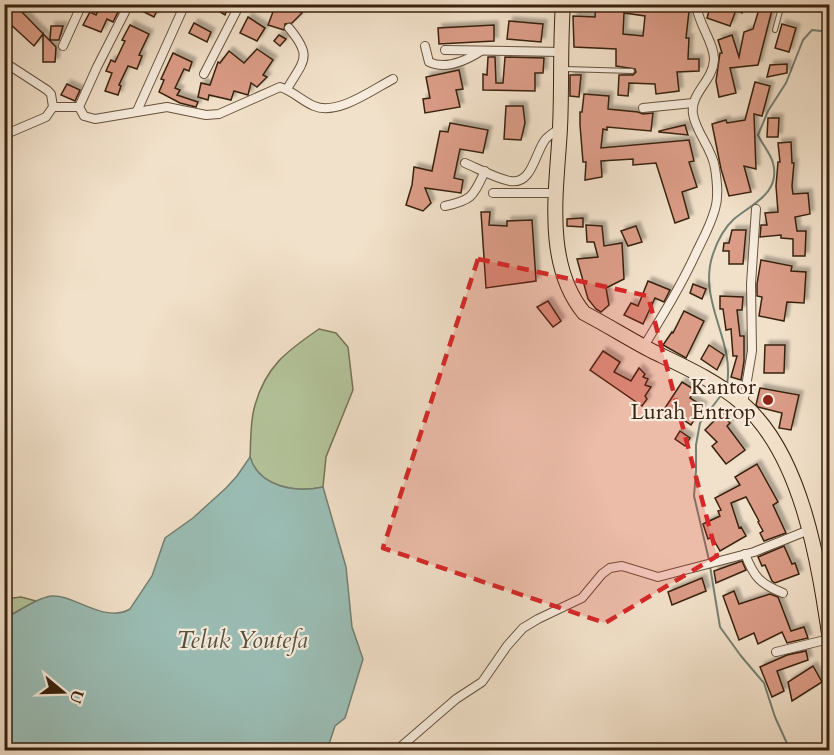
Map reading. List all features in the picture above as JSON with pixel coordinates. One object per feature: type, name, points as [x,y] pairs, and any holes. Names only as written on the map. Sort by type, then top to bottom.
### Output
[{"type":"highway","points":[[563,6],[560,128],[555,193],[557,238],[567,288],[584,313],[707,379],[743,404],[762,424],[778,448],[795,487],[809,530],[822,584],[829,640]]},
{"type":"street","points":[[63,46],[82,4]]},
{"type":"street","points":[[79,108],[129,4]]},
{"type":"street","points":[[137,111],[185,4]]},
{"type":"street","points":[[204,74],[240,4]]},
{"type":"street","points":[[539,4],[563,6]]},
{"type":"street","points":[[644,346],[683,281],[716,208],[715,165],[693,114],[693,103],[711,75],[714,60],[707,35],[699,22],[696,4]]},
{"type":"street","points":[[287,89],[303,63],[305,52],[301,42],[290,28]]},
{"type":"street","points":[[425,46],[429,62],[441,65],[456,63],[482,50]]},
{"type":"street","points":[[445,50],[561,52]]},
{"type":"street","points":[[4,62],[47,90],[51,94],[53,107],[46,117],[4,135]]},
{"type":"street","points":[[79,108],[84,116],[95,119],[167,107],[206,115],[219,114],[280,87],[310,104],[327,110],[342,105],[393,79]]},
{"type":"street","points":[[643,108],[693,103]]},
{"type":"street","points":[[53,107],[79,108]]},
{"type":"street","points":[[465,163],[513,182],[520,180],[531,169],[543,143],[560,128]]},
{"type":"street","points":[[445,206],[465,202],[472,196],[485,171]]},
{"type":"street","points":[[493,193],[555,193]]},
{"type":"street","points":[[743,404],[752,351],[751,284],[756,208]]},
{"type":"street","points":[[397,750],[456,699],[482,682],[507,646],[524,628],[582,598],[610,568],[622,566],[658,577],[741,556],[809,530]]},
{"type":"street","points":[[741,556],[762,583],[783,592]]},
{"type":"street","points":[[776,652],[829,640]]},
{"type":"lane","points":[[775,30],[782,4]]},
{"type":"lane","points":[[561,69],[632,71]]},
{"type":"highlighted area","points":[[478,259],[648,296],[717,556],[605,623],[383,548]]},
{"type":"green space","points":[[319,329],[336,333],[348,347],[353,390],[326,457],[323,487],[301,489],[279,486],[261,475],[250,457],[253,411],[265,380],[279,361]]},
{"type":"green space","points":[[21,597],[36,601],[5,618],[5,599]]},
{"type":"water","name":"Teluk Youtefa","points":[[250,457],[261,475],[279,486],[301,489],[323,487],[346,567],[352,627],[363,659],[345,718],[335,726],[327,750],[5,750],[5,618],[40,599],[52,596],[70,599],[110,613],[120,613],[130,609],[152,576],[165,538],[193,518],[226,488]]},
{"type":"building","points":[[4,4],[19,4],[19,9],[56,47],[55,62],[43,62],[43,34],[34,46],[7,21],[4,16]]},
{"type":"building","points":[[101,4],[108,4],[119,10],[113,22],[107,19],[101,32],[83,25],[90,12],[96,15]]},
{"type":"building","points":[[135,4],[160,4],[154,17],[134,7]]},
{"type":"building","points":[[207,4],[229,4],[225,15]]},
{"type":"building","points":[[276,4],[286,4],[302,13],[292,23],[285,24],[284,30],[268,25]]},
{"type":"building","points":[[596,4],[661,4],[660,8],[689,11],[686,38],[689,38],[688,59],[699,59],[699,71],[677,72],[679,91],[656,94],[655,84],[629,83],[628,96],[618,95],[619,75],[633,75],[636,72],[635,69],[616,66],[616,49],[574,47],[573,16],[595,17]],"holes":[[[624,13],[645,16],[643,36],[623,34]]]},
{"type":"building","points":[[711,4],[746,4],[742,13],[736,10],[730,26],[707,18]]},
{"type":"building","points":[[760,6],[772,10],[758,65],[730,68],[736,93],[719,97],[716,81],[720,53],[722,53],[718,40],[732,35],[739,57],[744,32],[753,29]]},
{"type":"building","points":[[248,17],[265,28],[257,41],[240,33]]},
{"type":"building","points":[[509,21],[543,24],[541,42],[507,39]]},
{"type":"building","points":[[194,23],[211,32],[207,42],[189,33]]},
{"type":"building","points":[[782,24],[796,28],[789,52],[775,48]]},
{"type":"building","points":[[130,25],[149,34],[139,55],[142,56],[137,69],[128,66],[119,85],[121,86],[118,95],[105,91],[112,73],[106,71],[111,60],[115,62]]},
{"type":"building","points":[[494,25],[494,41],[439,44],[438,28]]},
{"type":"building","points":[[51,26],[63,26],[59,40],[50,40]]},
{"type":"building","points":[[279,35],[286,39],[280,46],[274,41]]},
{"type":"building","points":[[257,49],[273,60],[263,75],[267,77],[257,87],[251,83],[248,95],[234,91],[231,100],[209,95],[208,100],[198,97],[201,83],[210,85],[218,62],[220,63],[229,51],[244,63]]},
{"type":"building","points":[[173,53],[192,62],[189,71],[184,69],[175,88],[180,90],[177,95],[198,102],[196,107],[180,103],[159,92],[164,80],[161,79]]},
{"type":"building","points":[[488,57],[495,57],[496,83],[503,83],[505,57],[544,58],[543,73],[535,73],[535,91],[483,90],[483,74],[487,75]]},
{"type":"building","points":[[787,64],[787,73],[767,77],[770,65]]},
{"type":"building","points":[[459,70],[463,89],[456,90],[460,107],[425,113],[423,99],[430,98],[426,77]]},
{"type":"building","points":[[570,75],[581,75],[579,97],[570,96]]},
{"type":"building","points":[[755,82],[770,86],[762,116],[754,114],[756,169],[744,166],[751,192],[729,196],[712,124],[726,120],[727,123],[745,120]]},
{"type":"building","points":[[67,84],[80,90],[75,101],[61,95]]},
{"type":"building","points":[[584,94],[609,96],[608,109],[643,114],[653,113],[651,131],[607,127],[607,130],[603,129],[601,148],[689,140],[694,161],[689,162],[697,187],[682,192],[689,218],[675,223],[656,163],[633,165],[633,159],[601,161],[602,177],[585,180],[586,162],[583,162],[580,125]]},
{"type":"building","points":[[506,106],[523,106],[525,123],[521,140],[504,139]]},
{"type":"building","points":[[768,118],[779,118],[778,137],[767,137]]},
{"type":"building","points":[[450,123],[488,130],[483,153],[460,149],[454,178],[463,180],[461,193],[425,188],[431,203],[423,211],[406,205],[414,167],[432,171],[440,131],[448,132]]},
{"type":"building","points":[[685,125],[688,135],[659,132],[659,131]]},
{"type":"building","points":[[791,142],[792,163],[794,163],[793,194],[808,193],[810,214],[795,217],[797,231],[806,231],[805,256],[793,256],[793,239],[781,238],[781,235],[760,237],[761,225],[767,225],[765,213],[778,212],[776,186],[778,162],[780,162],[778,143]]},
{"type":"building","points":[[481,212],[490,212],[489,225],[507,226],[507,221],[532,220],[536,281],[486,288]]},
{"type":"building","points":[[583,218],[583,227],[567,226],[567,219]]},
{"type":"building","points":[[586,225],[602,226],[604,246],[622,243],[624,279],[606,288],[609,305],[601,312],[588,299],[577,259],[598,257],[594,242],[587,242]]},
{"type":"building","points":[[636,226],[642,242],[628,246],[621,231]]},
{"type":"building","points":[[732,230],[746,230],[743,264],[729,264],[729,251],[723,251],[724,243],[729,243]]},
{"type":"building","points":[[761,260],[792,266],[791,271],[806,272],[804,303],[787,302],[784,321],[759,316],[762,297],[757,296],[757,284]]},
{"type":"building","points":[[648,281],[670,290],[664,302],[655,298],[643,324],[624,315],[631,303],[638,306]]},
{"type":"building","points":[[693,284],[706,289],[702,299],[690,293]]},
{"type":"building","points":[[720,296],[743,297],[742,310],[737,310],[740,336],[744,336],[741,380],[731,377],[737,356],[733,356],[731,329],[726,330],[723,309],[720,309]]},
{"type":"building","points":[[548,301],[561,321],[553,327],[537,307]]},
{"type":"building","points":[[684,311],[704,321],[686,358],[663,345],[673,333]]},
{"type":"building","points":[[709,345],[724,355],[717,370],[701,359]]},
{"type":"building","points":[[765,345],[785,345],[784,373],[764,373]]},
{"type":"building","points":[[603,351],[620,362],[614,372],[631,381],[639,368],[645,374],[643,377],[648,379],[645,385],[651,387],[642,406],[590,370]]},
{"type":"building","points":[[682,382],[695,390],[690,398],[703,406],[691,425],[665,408]]},
{"type":"building","points":[[760,388],[799,395],[791,430],[779,428],[782,413],[756,405]]},
{"type":"building","points":[[721,414],[730,423],[727,426],[745,450],[726,464],[712,446],[717,442],[705,430]]},
{"type":"building","points":[[680,431],[690,438],[685,446],[675,439]]},
{"type":"building","points":[[757,464],[778,502],[773,505],[786,533],[764,541],[760,533],[763,531],[759,521],[746,497],[731,503],[739,528],[741,527],[746,536],[720,551],[712,537],[708,539],[703,524],[720,516],[718,511],[721,510],[715,498],[740,485],[735,477]]},
{"type":"building","points":[[784,546],[799,574],[775,583],[758,557]]},
{"type":"building","points":[[742,561],[746,570],[716,583],[714,571]]},
{"type":"building","points":[[702,578],[706,591],[672,605],[668,592]]},
{"type":"building","points":[[734,591],[739,604],[770,594],[778,597],[791,631],[804,627],[808,638],[787,643],[782,632],[758,644],[754,633],[739,640],[723,596]]},
{"type":"building","points":[[806,651],[808,660],[777,671],[784,691],[772,697],[760,667],[787,655]]},
{"type":"building","points":[[813,666],[822,682],[792,701],[788,682]]},
{"type":"waterway","points":[[727,384],[726,352],[710,288],[709,271],[713,254],[727,227],[763,197],[773,182],[773,163],[758,135],[768,111],[786,83],[803,40],[812,30],[830,32]]},
{"type":"waterway","points":[[722,394],[700,423],[696,445],[694,496],[709,560],[720,627],[764,683],[775,717],[790,750]]},
{"type":"place","name":"Kantor Lurah Entrop","points":[[768,400]]}]
